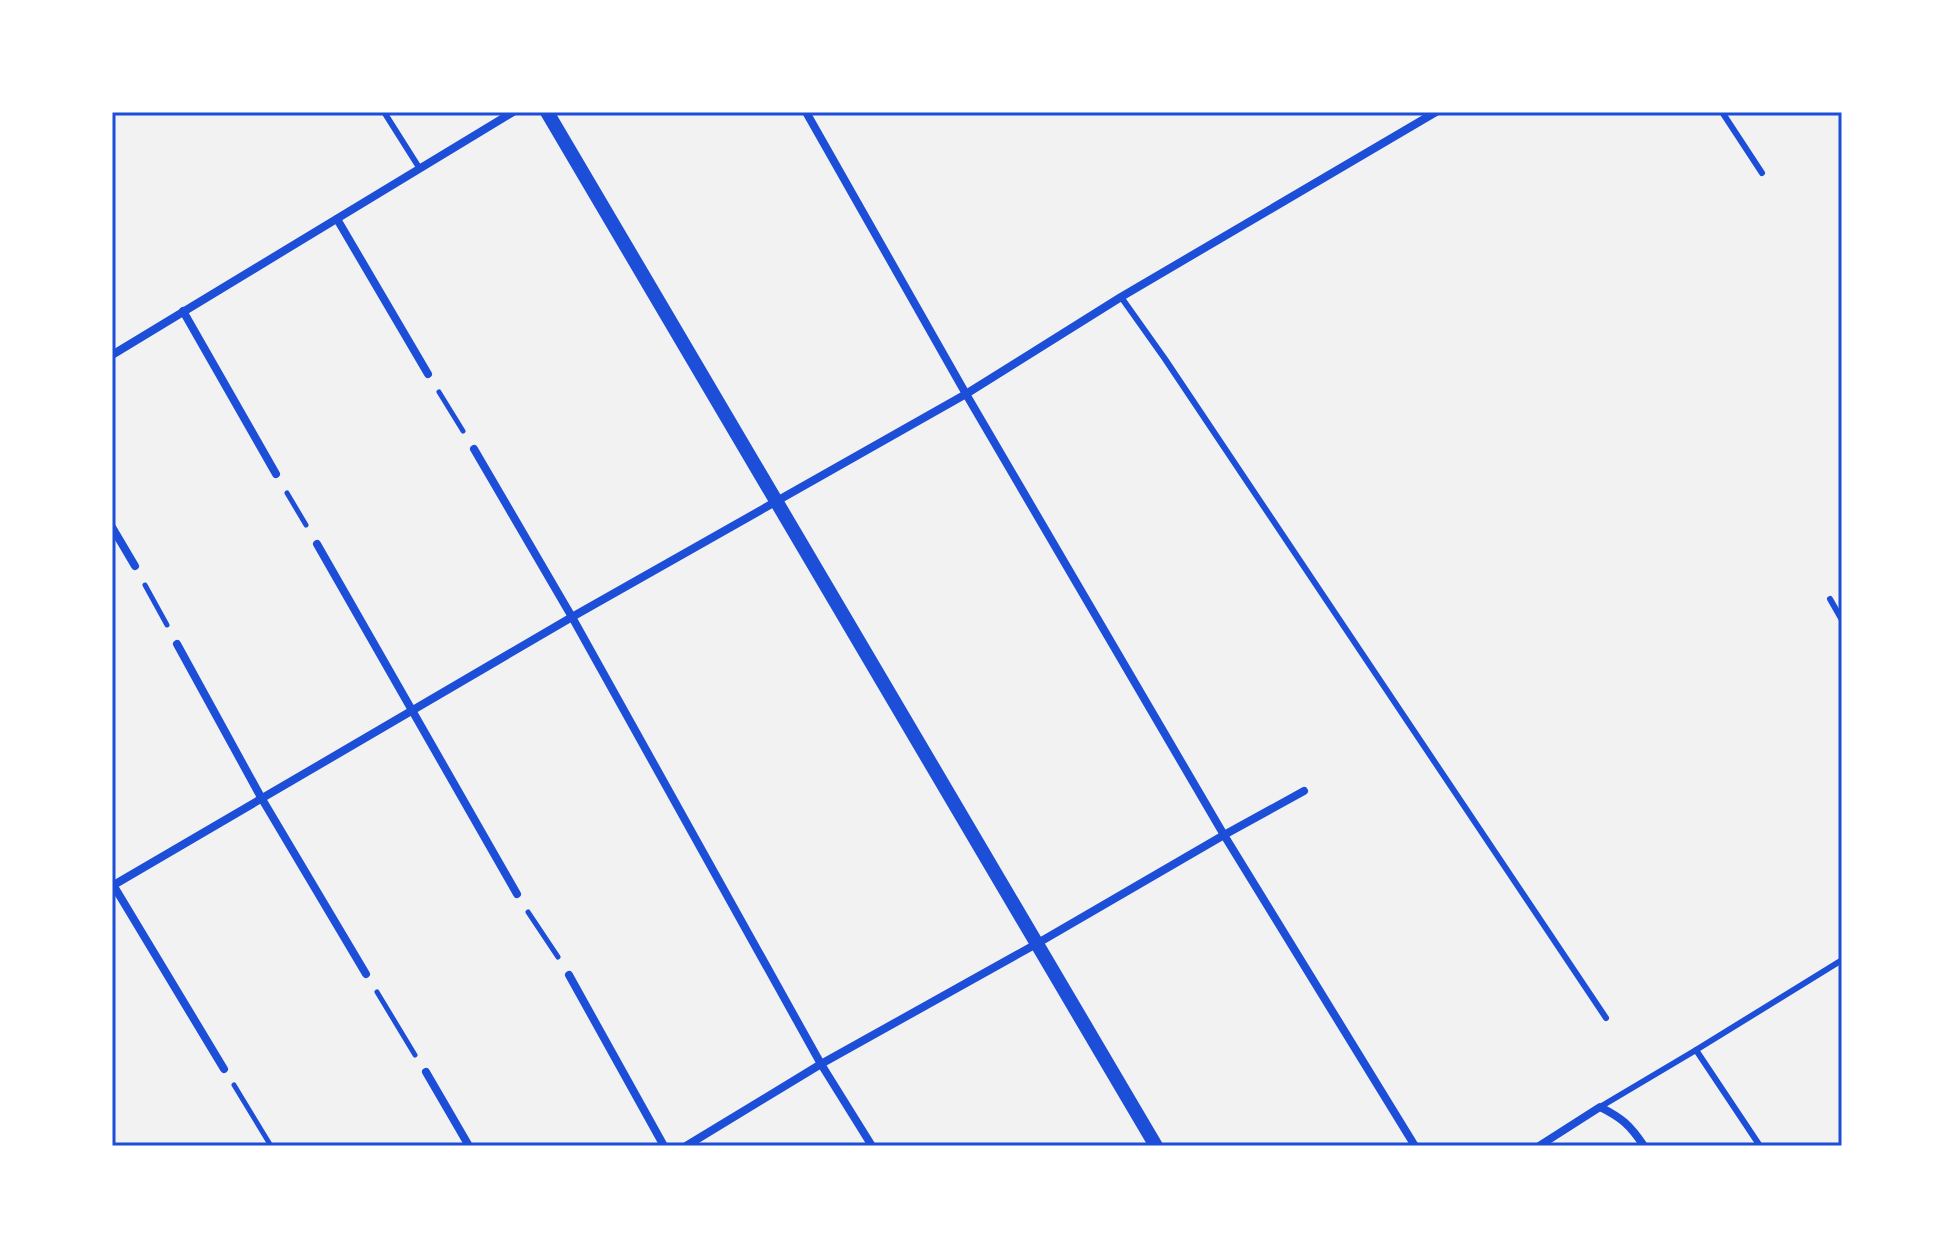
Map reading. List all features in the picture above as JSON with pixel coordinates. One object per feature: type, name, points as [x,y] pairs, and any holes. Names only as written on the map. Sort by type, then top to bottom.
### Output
[{"type":"street","points":[[112,355],[513,112]]},
{"type":"street","points":[[547,112],[1156,1146]]},
{"type":"street","points":[[806,112],[966,394],[1224,835],[1415,1146]]},
{"type":"street","points":[[224,1069],[112,884],[572,617],[966,394],[1121,297],[1436,112]]},
{"type":"street","points":[[337,219],[428,374]]},
{"type":"street","points":[[183,311],[276,474]]},
{"type":"street","points":[[474,449],[572,617],[821,1064],[872,1146]]},
{"type":"street","points":[[112,527],[135,566]]},
{"type":"street","points":[[317,544],[517,894]]},
{"type":"street","points":[[177,644],[262,799],[366,974]]},
{"type":"street","points":[[686,1146],[821,1064],[1304,791]]},
{"type":"street","points":[[569,975],[664,1146]]},
{"type":"street","points":[[426,1072],[469,1146]]},
{"type":"street","points":[[1539,1146],[1600,1107],[1631,1126],[1644,1146]]},
{"type":"lane","points":[[384,112],[420,169]]},
{"type":"lane","points":[[1722,112],[1762,173]]},
{"type":"lane","points":[[1121,297],[1606,1018]]},
{"type":"lane","points":[[1830,599],[1842,620]]},
{"type":"lane","points":[[1600,1107],[1842,960]]},
{"type":"lane","points":[[1696,1050],[1760,1146]]},
{"type":"path","points":[[428,374],[474,449]]},
{"type":"path","points":[[276,474],[317,544]]},
{"type":"path","points":[[135,566],[177,644]]},
{"type":"path","points":[[517,894],[569,975]]},
{"type":"path","points":[[366,974],[426,1072]]},
{"type":"path","points":[[224,1069],[271,1146]]}]
